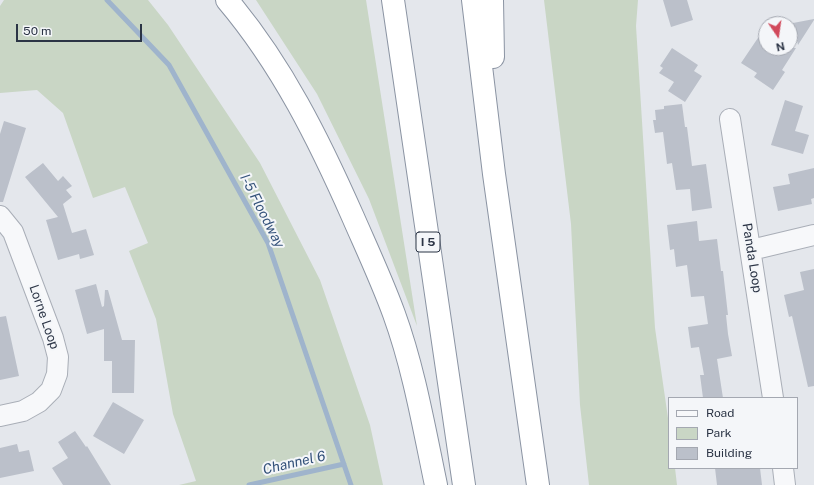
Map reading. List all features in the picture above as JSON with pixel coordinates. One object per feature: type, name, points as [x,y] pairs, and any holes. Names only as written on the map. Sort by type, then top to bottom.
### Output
[{"type":"highway","points":[[227,0],[282,75],[322,147],[362,237],[394,315],[416,390],[436,485]]},
{"type":"highway","name":"I 5","points":[[393,0],[464,485]]},
{"type":"highway","points":[[474,0],[494,174],[538,485]]},
{"type":"highway","points":[[492,0],[494,174]]},
{"type":"street","name":"Panda Loop","points":[[730,119],[773,397]]},
{"type":"street","name":"Lorne Loop","points":[[0,216],[13,232],[53,338],[58,357],[57,374],[51,390],[39,402],[22,411],[0,416]]},
{"type":"street","points":[[751,250],[814,235]]},
{"type":"street","points":[[783,469],[785,485]]},
{"type":"green space","points":[[4,0],[148,0],[168,25],[260,163],[320,280],[370,425],[383,485],[179,485],[196,481],[173,414],[156,319],[129,251],[148,243],[125,187],[93,198],[63,113],[37,90],[0,93],[0,6]]},
{"type":"green space","points":[[256,0],[366,0],[417,326],[369,199],[317,94]]},
{"type":"green space","points":[[544,0],[638,0],[636,26],[655,328],[668,418],[668,469],[675,469],[677,485],[589,485],[580,405],[571,224]]},
{"type":"building","points":[[663,0],[687,0],[693,20],[671,27]]},
{"type":"building","points":[[814,19],[798,45],[798,22]]},
{"type":"building","points":[[758,38],[758,56],[791,56],[782,70],[785,72],[773,90],[754,77],[757,73],[741,63]]},
{"type":"building","points":[[672,48],[698,65],[694,71],[702,76],[685,102],[668,91],[674,82],[659,73],[663,68],[660,66]]},
{"type":"building","points":[[785,100],[803,106],[795,131],[809,135],[803,154],[771,145]]},
{"type":"building","points":[[682,104],[685,127],[687,127],[692,166],[706,164],[712,208],[692,211],[690,189],[676,190],[672,163],[667,164],[663,132],[655,133],[653,120],[656,120],[655,110],[664,109],[664,106]]},
{"type":"building","points":[[4,121],[26,128],[3,202],[0,202],[0,134]]},
{"type":"building","points":[[43,163],[58,181],[63,176],[72,186],[66,190],[72,197],[63,204],[72,233],[86,229],[94,255],[80,259],[79,254],[58,260],[46,220],[58,217],[25,177]]},
{"type":"building","points":[[814,168],[814,198],[811,199],[812,204],[778,211],[773,187],[790,184],[788,174]]},
{"type":"building","points":[[697,221],[699,241],[717,239],[721,271],[723,271],[728,315],[726,315],[728,334],[732,356],[717,359],[723,397],[703,397],[700,375],[704,375],[699,347],[691,348],[688,327],[708,324],[704,296],[691,297],[687,265],[676,267],[674,249],[670,250],[667,225]]},
{"type":"building","points":[[814,269],[814,386],[808,387],[792,316],[789,317],[784,295],[804,290],[800,272]]},
{"type":"building","points":[[96,284],[102,307],[104,306],[105,290],[108,290],[122,340],[135,340],[134,393],[112,393],[112,361],[104,361],[104,329],[87,334],[75,290]]},
{"type":"building","points":[[6,316],[19,376],[0,380],[0,317]]},
{"type":"building","points":[[113,402],[144,420],[124,454],[93,436]]},
{"type":"building","points":[[75,431],[86,447],[87,446],[111,485],[63,485],[52,468],[68,458],[58,442]]},
{"type":"building","points":[[17,444],[19,452],[29,450],[34,471],[0,478],[0,448]]},
{"type":"building","points":[[715,469],[760,469],[762,485],[717,485]]},
{"type":"waterway","name":"I-5 Floodway","points":[[107,0],[169,65],[268,243],[351,485]]},
{"type":"waterway","name":"Channel 6","points":[[249,485],[344,464]]}]
